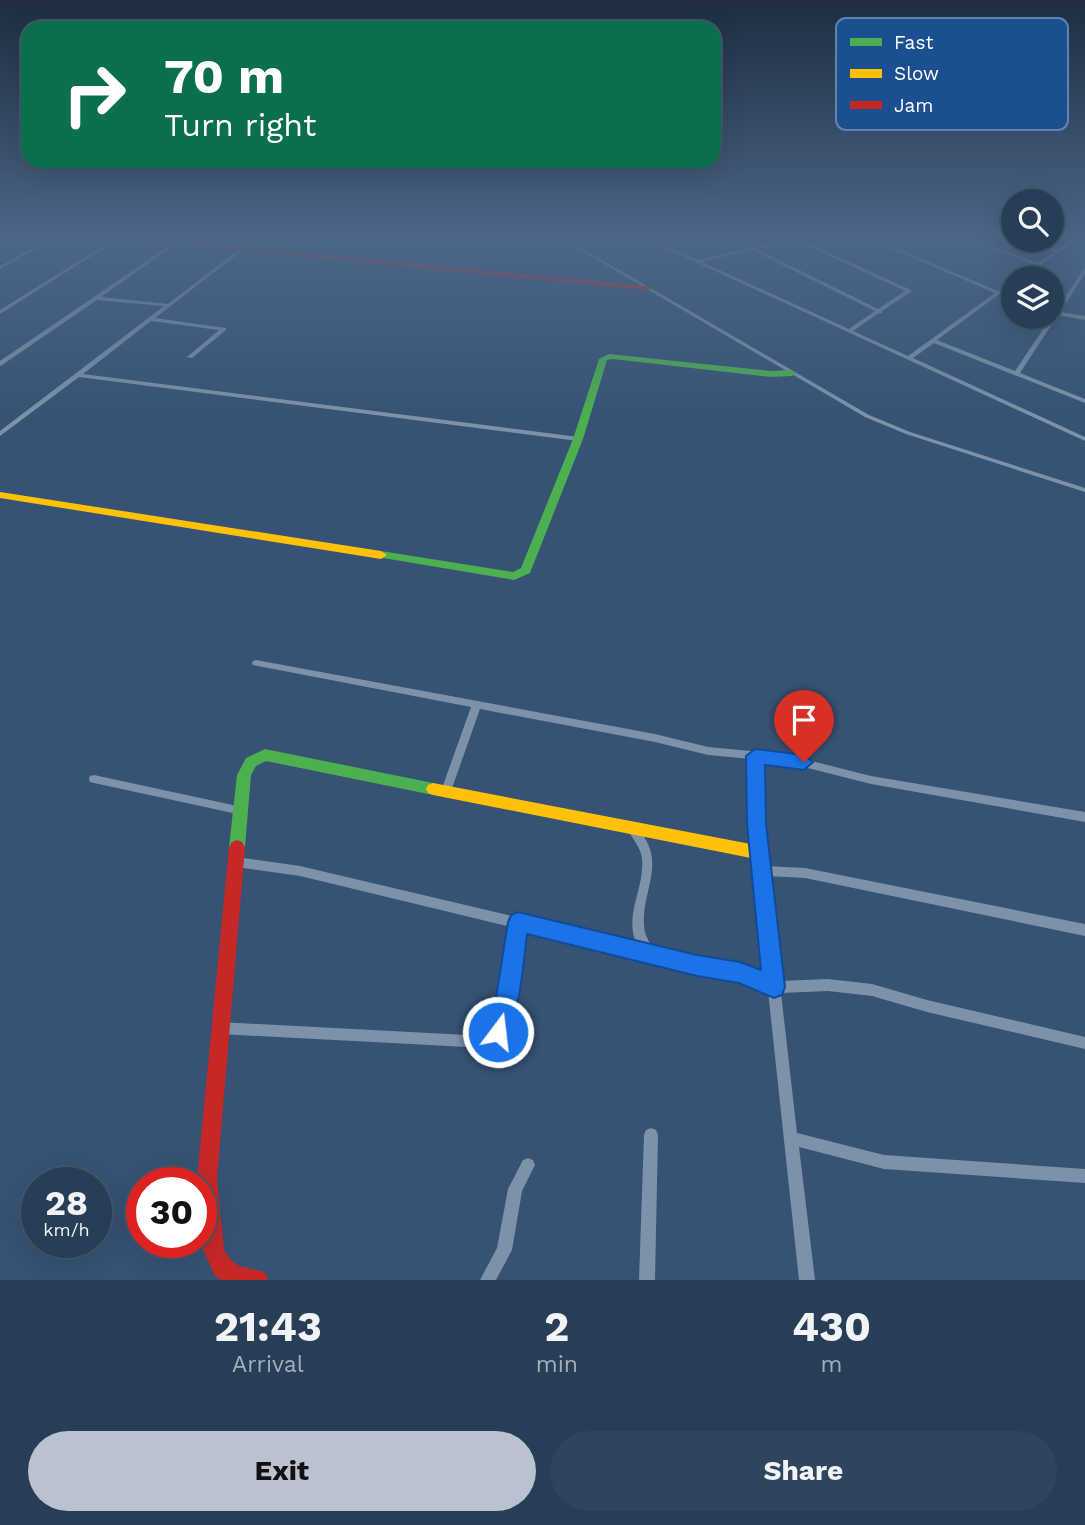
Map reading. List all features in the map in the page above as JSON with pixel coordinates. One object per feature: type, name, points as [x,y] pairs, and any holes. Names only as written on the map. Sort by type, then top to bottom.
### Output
[{"type":"street","points":[[0,312],[24,297]]},
{"type":"street","points":[[2,431],[79,375],[178,297]]},
{"type":"street","points":[[663,297],[885,424],[1085,490]]},
{"type":"street","points":[[774,297],[1085,439]]},
{"type":"street","points":[[849,297],[880,312]]},
{"type":"street","points":[[849,331],[901,297]]},
{"type":"street","points":[[909,358],[994,297]]},
{"type":"street","points":[[0,364],[95,298],[167,305]]},
{"type":"street","points":[[1064,314],[1085,318]]},
{"type":"street","points":[[149,319],[224,329],[190,357]]},
{"type":"street","points":[[1017,373],[1046,329]]},
{"type":"street","points":[[935,341],[1085,401]]},
{"type":"street","points":[[0,495],[513,576],[526,570],[578,439],[602,361],[607,357],[771,374],[792,373]]},
{"type":"street","points":[[79,375],[578,439]]},
{"type":"street","points":[[256,663],[655,738],[708,751],[790,759],[871,780],[1085,817]]},
{"type":"street","points":[[446,791],[477,706]]},
{"type":"street","points":[[254,1280],[235,1276],[223,1268],[212,1245],[207,1179],[236,862],[246,769],[251,762],[265,755],[761,853]]},
{"type":"street","points":[[755,756],[754,787],[761,871],[807,1280]]},
{"type":"street","points":[[94,779],[243,811]]},
{"type":"street","points":[[632,829],[643,842],[649,857],[635,931],[640,944],[649,953]]},
{"type":"street","points":[[236,862],[300,871],[740,972],[774,987],[828,985],[872,989],[1001,1025],[1085,1044]]},
{"type":"street","points":[[761,871],[805,873],[924,895],[1085,930]]},
{"type":"street","points":[[220,1028],[486,1042],[494,1039],[498,1032],[507,1004],[518,922]]},
{"type":"street","points":[[648,1280],[651,1135]]},
{"type":"street","points":[[790,1138],[884,1162],[1085,1176]]},
{"type":"street","points":[[488,1280],[504,1250],[514,1189],[528,1165]]},
{"type":"traffic: fast","points":[[381,555],[514,576],[526,570],[578,439],[603,359],[612,356],[771,374],[792,373]]},
{"type":"traffic: fast","points":[[237,847],[244,775],[251,762],[265,755],[433,789]]},
{"type":"traffic: slow","points":[[0,495],[381,555]]},
{"type":"traffic: slow","points":[[433,789],[761,853]]},
{"type":"traffic: jam","points":[[237,847],[207,1179],[212,1245],[217,1257],[223,1268],[235,1276],[257,1280]]},
{"type":"route","points":[[498,1032],[507,1004],[510,960],[518,922],[697,966],[740,972],[774,987],[757,824],[755,756],[804,762]]}]
